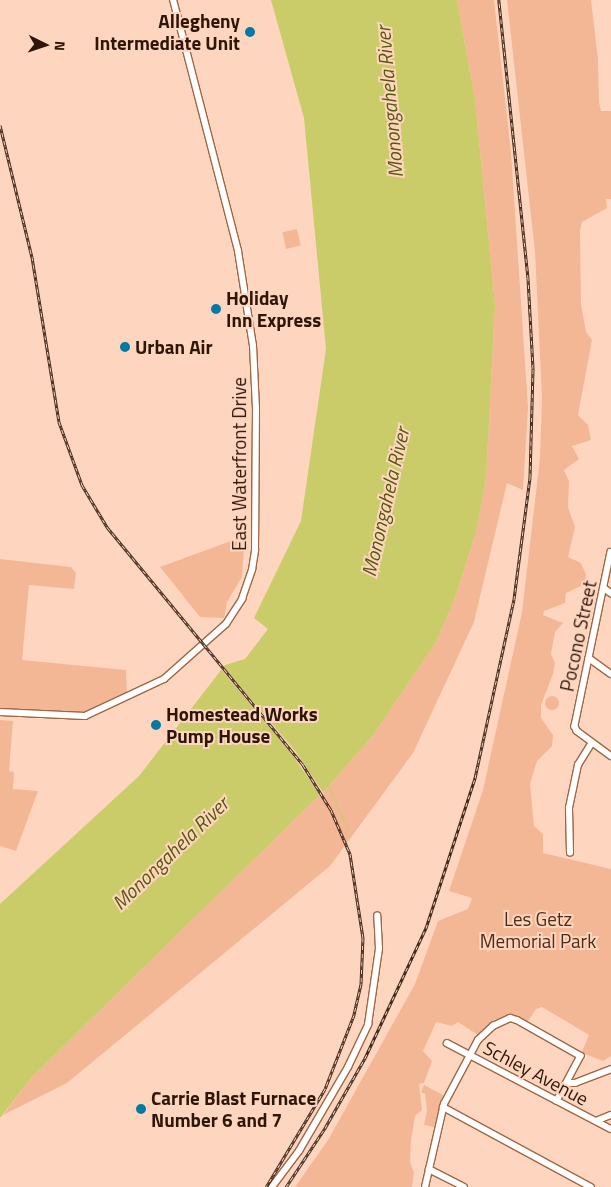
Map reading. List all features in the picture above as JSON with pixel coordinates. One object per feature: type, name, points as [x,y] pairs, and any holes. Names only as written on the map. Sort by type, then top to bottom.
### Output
[{"type":"street","name":"East Waterfront Drive","points":[[0,712],[85,716],[164,679],[226,624],[242,599],[252,570],[256,550],[256,419],[253,346],[238,251],[173,0]]},
{"type":"street","name":"Pocono Street","points":[[592,743],[577,731],[575,726],[611,552]]},
{"type":"street","points":[[604,588],[611,593]]},
{"type":"street","points":[[589,658],[611,674]]},
{"type":"street","points":[[570,853],[569,808],[578,765],[592,743],[611,756]]},
{"type":"street","points":[[272,1187],[300,1151],[348,1067],[368,1025],[379,949],[377,916]]},
{"type":"street","points":[[425,1187],[443,1107],[478,1040],[493,1026],[510,1018],[581,1056],[557,1101]]},
{"type":"street","name":"Schley Avenue","points":[[447,1043],[611,1129]]},
{"type":"street","points":[[567,1083],[575,1083],[611,1069]]},
{"type":"street","points":[[443,1107],[591,1187]]},
{"type":"street","points":[[596,1121],[611,1115]]},
{"type":"street","points":[[429,1169],[464,1187]]},
{"type":"green space","points":[[457,0],[494,0],[511,152],[528,407],[523,490],[507,483],[474,622],[413,753],[330,866],[67,1083],[3,1115],[32,1077],[329,786],[374,734],[435,644],[455,598],[476,532],[486,480],[495,305],[475,99]]},
{"type":"green space","name":"Les Getz Memorial Park","points":[[507,0],[591,0],[598,59],[599,102],[601,111],[611,111],[611,199],[606,199],[607,208],[582,222],[580,230],[581,304],[586,332],[592,340],[578,415],[588,425],[591,440],[572,446],[579,459],[564,470],[569,481],[568,507],[575,527],[568,557],[581,563],[586,575],[585,584],[566,593],[565,603],[544,611],[543,615],[563,623],[555,632],[551,654],[555,663],[553,674],[541,705],[541,718],[553,735],[552,746],[537,761],[530,784],[534,826],[543,834],[543,853],[611,869],[611,1056],[603,1061],[585,1054],[580,1056],[589,1035],[542,1007],[536,1009],[527,1023],[510,1016],[494,1020],[478,1035],[458,1022],[452,1026],[436,1022],[423,1051],[432,1061],[424,1083],[419,1084],[422,1110],[415,1116],[411,1141],[410,1162],[414,1173],[412,1187],[295,1187],[328,1140],[415,984],[438,921],[468,909],[472,898],[449,891],[483,790],[522,612],[540,458],[542,397],[535,252]]},
{"type":"green space","points":[[297,229],[301,246],[286,249],[282,232]]},
{"type":"green space","points":[[239,538],[244,549],[242,577],[227,602],[224,618],[200,617],[160,567]]},
{"type":"green space","points":[[0,559],[71,567],[76,573],[74,589],[29,585],[22,660],[126,670],[127,695],[90,712],[73,715],[0,708]]},
{"type":"green space","points":[[552,696],[557,698],[559,703],[557,708],[552,710],[547,708],[545,703],[547,698]]},
{"type":"green space","points":[[0,720],[13,721],[9,771],[14,772],[13,789],[38,791],[16,851],[0,846]]},
{"type":"green space","points":[[424,1085],[443,1095],[434,1127],[424,1125],[427,1110],[425,1094],[421,1092]]},
{"type":"water","name":"Monongahela River","points":[[271,0],[457,0],[475,99],[495,305],[486,480],[476,532],[455,598],[435,644],[374,734],[329,786],[32,1077],[0,1118],[0,904],[139,776],[225,665],[245,659],[268,629],[254,618],[301,521],[326,349],[304,118]]},
{"type":"pier","points":[[222,665],[296,752],[324,794],[321,797],[292,754],[220,668]]},
{"type":"waterway","points":[[328,785],[349,833]]},
{"type":"railway","points":[[286,1187],[325,1128],[365,1058],[426,928],[475,778],[514,599],[530,477],[533,368],[528,278],[499,0]]},
{"type":"railway","points":[[0,125],[32,257],[59,422],[82,485],[107,527],[303,765],[331,810],[350,854],[363,938],[361,984],[354,1015],[325,1089],[266,1187]]},
{"type":"place","name":"Allegheny Intermediate Unit","points":[[250,32]]},
{"type":"place","name":"Holiday Inn Express","points":[[216,309]]},
{"type":"place","name":"Urban Air","points":[[125,347]]},
{"type":"place","name":"Homestead Works Pump House","points":[[156,725]]},
{"type":"place","name":"Carrie Blast Furnace Number 6 and 7","points":[[141,1109]]}]
